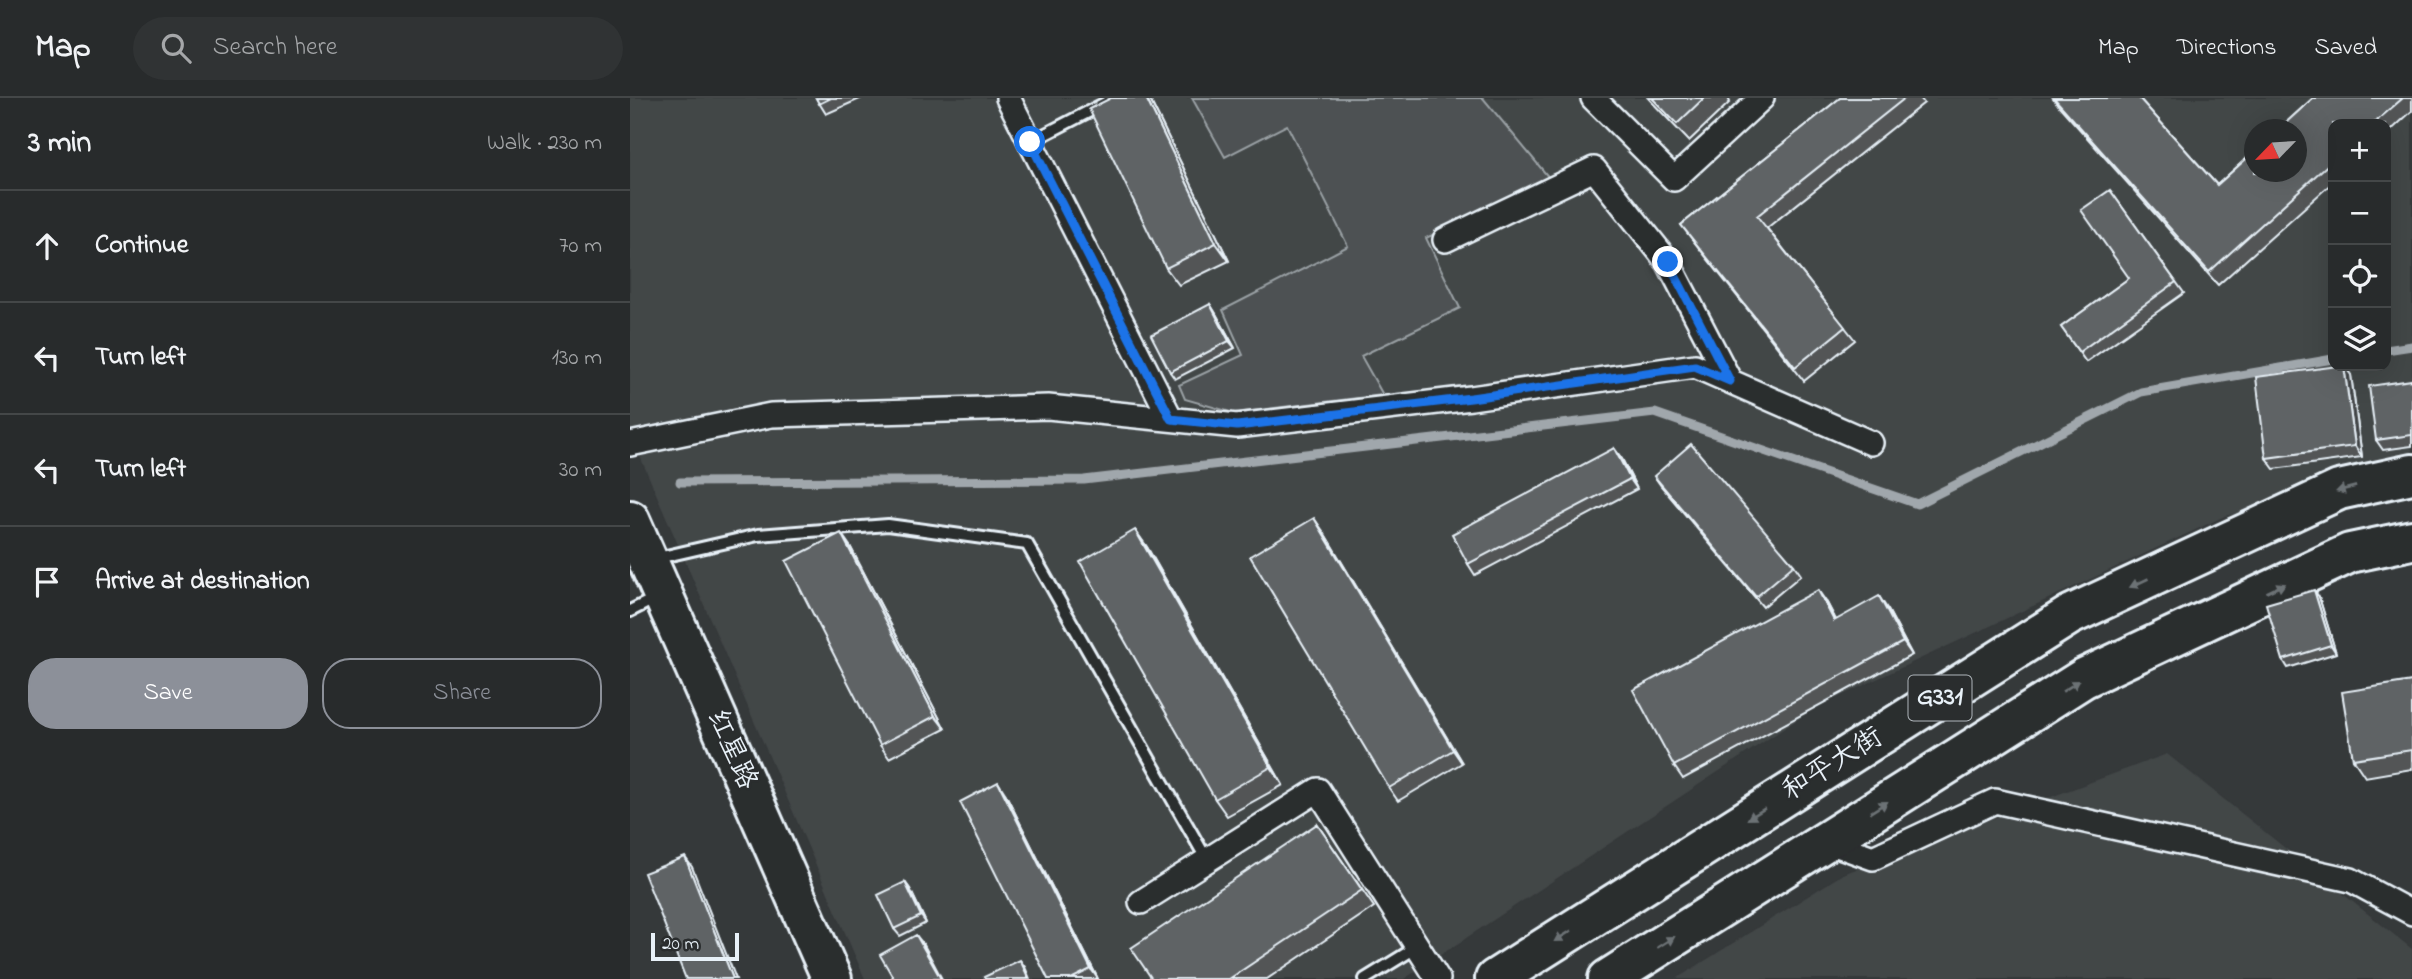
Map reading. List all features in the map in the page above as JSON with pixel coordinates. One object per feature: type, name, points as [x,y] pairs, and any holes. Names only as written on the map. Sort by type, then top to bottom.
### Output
[{"type":"highway","name":"和平大街","points":[[1495,979],[2070,615],[2339,490],[2412,474]]},
{"type":"highway","name":"红星路","points":[[630,520],[647,589],[832,979]]},
{"type":"highway","name":"G331","points":[[1608,979],[2084,678],[2350,553],[2412,540]]},
{"type":"street","points":[[1008,98],[1171,419]]},
{"type":"street","points":[[1593,98],[1674,179],[1762,98]]},
{"type":"street","points":[[1446,240],[1594,169],[1668,262],[1730,381]]},
{"type":"street","points":[[630,444],[771,415],[1048,407],[1237,426],[1471,398],[1695,366],[1871,443]]},
{"type":"street","points":[[1141,902],[1318,790],[1438,979]]},
{"type":"street","points":[[1826,841],[1872,858],[1995,801],[2351,880],[2412,913]]},
{"type":"lane","points":[[1030,142],[1115,98]]},
{"type":"lane","points":[[647,589],[758,535],[888,525],[1027,544],[1207,860]]},
{"type":"lane","points":[[1365,979],[1417,947]]},
{"type":"shaded area","points":[[630,98],[2412,98],[2412,470],[2225,516],[1815,708],[1404,979],[865,979],[630,433]]},
{"type":"shaded area","points":[[1192,98],[1483,98],[1550,179],[1426,238],[1460,308],[1361,356],[1383,395],[1234,413],[1185,399],[1179,385],[1243,355],[1223,310],[1348,246],[1287,125],[1225,157]]},
{"type":"shaded area","points":[[2167,754],[2412,949],[2412,979],[1676,979],[1843,874]]},
{"type":"building","points":[[816,98],[831,98],[819,104]]},
{"type":"building","points":[[1111,98],[1146,98],[1216,243],[1166,268],[1089,109]]},
{"type":"building","points":[[1652,98],[1704,98],[1677,124]]},
{"type":"building","points":[[1840,98],[1905,98],[1757,216],[1845,327],[1795,367],[1681,225]]},
{"type":"building","points":[[2054,98],[2139,98],[2217,185],[2244,161],[2244,182],[2307,182],[2307,119],[2290,119],[2313,98],[2403,98],[2379,119],[2328,119],[2328,165],[2209,272]]},
{"type":"building","points":[[2110,190],[2176,282],[2079,352],[2061,327],[2129,278],[2081,210]]},
{"type":"building","points":[[1210,304],[1229,341],[1170,372],[1151,335]]},
{"type":"building","points":[[2328,367],[2328,371],[2345,371],[2355,446],[2266,458],[2256,377]]},
{"type":"building","points":[[2412,380],[2412,435],[2376,440],[2369,386]]},
{"type":"building","points":[[1691,444],[1794,565],[1756,597],[1654,476]]},
{"type":"building","points":[[1614,448],[1630,479],[1468,564],[1452,534]]},
{"type":"building","points":[[1314,518],[1453,750],[1389,788],[1250,556]]},
{"type":"building","points":[[1135,530],[1271,767],[1215,799],[1080,562]]},
{"type":"building","points":[[841,533],[935,716],[880,745],[786,561]]},
{"type":"building","points":[[1818,590],[1834,621],[1879,596],[1903,642],[1674,766],[1633,690]]},
{"type":"building","points":[[2314,590],[2331,645],[2283,660],[2266,604]]},
{"type":"building","points":[[2412,681],[2412,750],[2353,759],[2342,692]]},
{"type":"building","points":[[998,782],[1091,969],[1071,979],[1048,979],[960,802]]},
{"type":"building","points":[[1317,824],[1362,890],[1229,979],[1152,979],[1131,948]]},
{"type":"building","points":[[685,857],[733,979],[686,979],[644,873]]},
{"type":"building","points":[[905,882],[921,916],[894,929],[878,895]]},
{"type":"building","points":[[916,935],[941,979],[894,979],[880,955]]},
{"type":"building","points":[[1020,960],[1029,979],[985,979],[984,977]]},
{"type":"waterway","points":[[2391,349],[2412,346]]},
{"type":"waterway","points":[[680,482],[1084,480],[1655,413],[1917,504],[2141,392],[2328,360]]},
{"type":"route","points":[[1030,142],[1171,419],[1237,426],[1471,398],[1695,366],[1730,381],[1668,262]]}]
